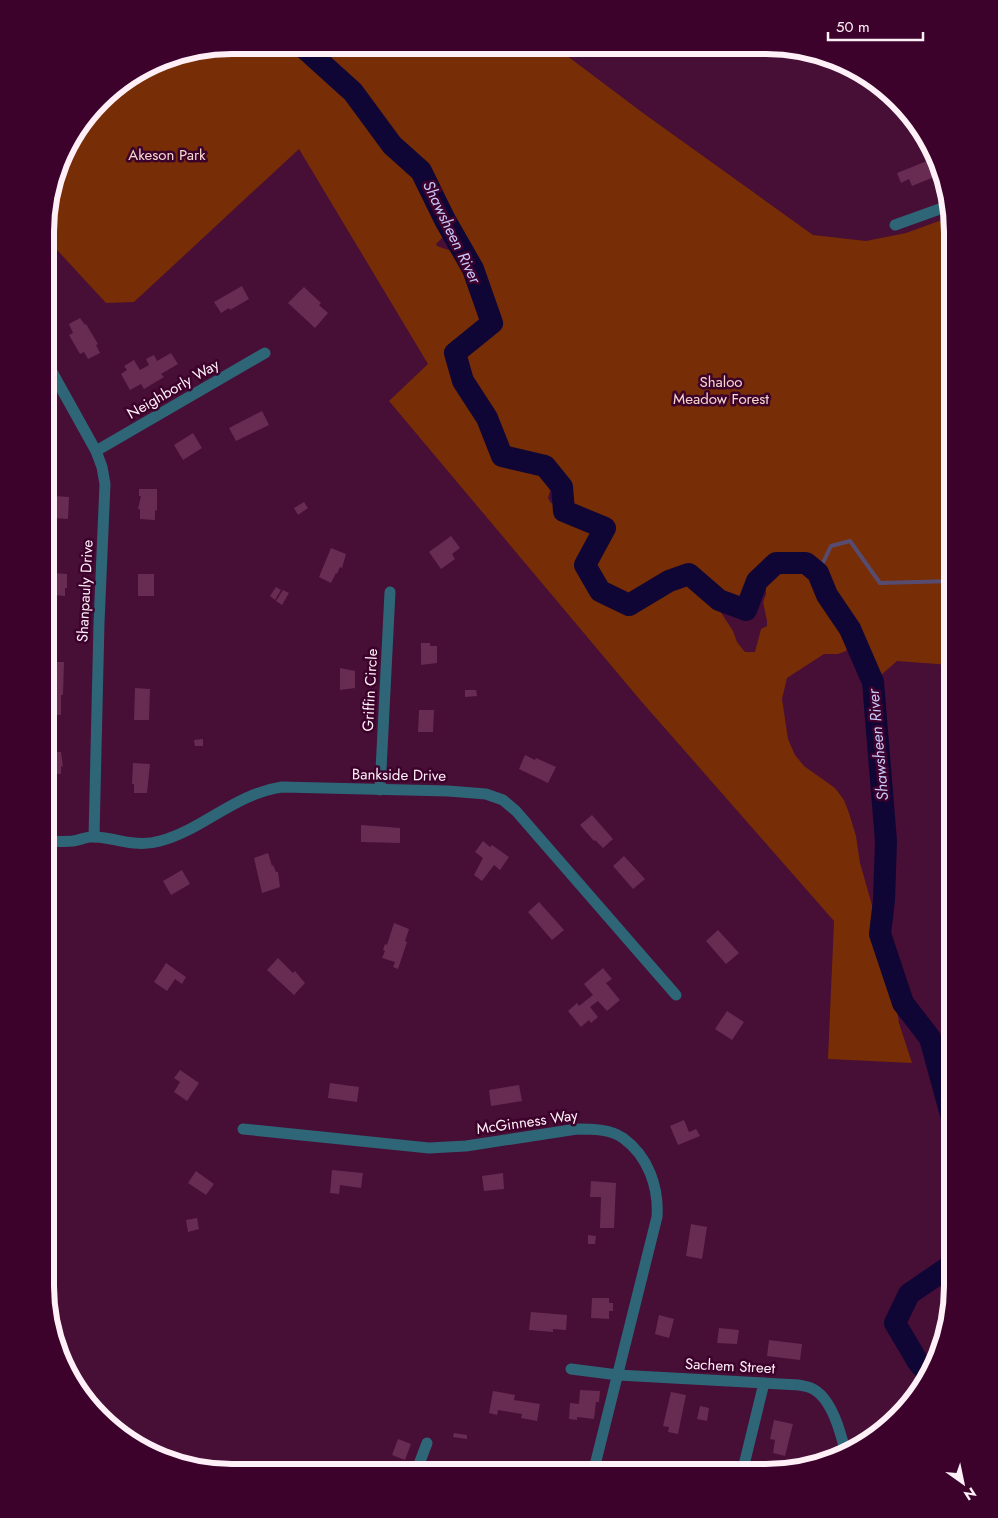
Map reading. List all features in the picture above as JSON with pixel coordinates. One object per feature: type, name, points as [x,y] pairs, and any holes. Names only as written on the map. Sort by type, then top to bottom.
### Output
[{"type":"street","points":[[895,225],[943,208]]},
{"type":"street","name":"Neighborly Way","points":[[96,452],[265,353]]},
{"type":"street","name":"Shanpauly Drive","points":[[54,376],[96,452],[102,467],[105,484],[99,623],[94,836]]},
{"type":"street","name":"Griffin Circle","points":[[380,790],[390,592]]},
{"type":"street","name":"Bankside Drive","points":[[54,841],[71,841],[94,836],[131,844],[158,842],[177,834],[247,796],[282,787],[448,791],[486,794],[503,800],[516,811],[676,995]]},
{"type":"street","name":"McGinness Way","points":[[243,1129],[429,1148],[466,1146],[578,1129],[594,1129],[622,1138],[631,1146],[649,1171],[654,1181],[658,1204],[618,1375]]},
{"type":"street","name":"Sachem Street","points":[[571,1369],[618,1375],[810,1387],[819,1393],[833,1414],[844,1446]]},
{"type":"street","points":[[596,1464],[618,1375]]},
{"type":"street","points":[[744,1464],[764,1384]]},
{"type":"street","points":[[419,1464],[427,1443]]},
{"type":"green space","points":[[565,54],[643,113],[813,235],[866,241],[906,233],[944,219],[944,665],[897,661],[873,682],[850,629],[827,595],[818,573],[806,564],[776,563],[757,581],[746,610],[719,600],[705,588],[733,631],[737,642],[745,652],[755,652],[761,629],[767,626],[763,602],[766,594],[766,576],[770,571],[795,566],[805,567],[816,578],[828,613],[846,633],[848,645],[846,651],[838,654],[824,654],[787,678],[782,699],[788,739],[795,755],[804,766],[835,788],[844,800],[849,813],[856,836],[860,863],[891,972],[899,1023],[912,1063],[828,1059],[834,921],[641,701],[389,401],[428,364],[299,149],[134,302],[106,303],[54,247],[55,209],[67,164],[91,123],[123,91],[164,67],[209,55]],"holes":[[[319,62],[353,92],[369,113],[366,112]],[[449,228],[473,272],[471,272],[463,255],[437,246],[436,244],[449,231]],[[488,313],[492,323],[475,336],[480,320]],[[558,483],[562,487],[564,511],[576,517],[567,517],[558,504],[551,503],[548,498],[551,488]],[[598,525],[605,529],[589,558],[591,542]],[[668,581],[662,591],[652,599],[635,605],[629,605]]]},
{"type":"building","points":[[927,161],[934,177],[912,186],[909,179],[901,183],[897,173]]},
{"type":"building","points":[[242,286],[249,299],[221,313],[214,302]]},
{"type":"building","points":[[304,287],[321,303],[319,305],[328,313],[315,328],[288,303]]},
{"type":"building","points":[[80,318],[86,324],[98,344],[96,345],[100,353],[88,359],[84,352],[80,354],[69,335],[73,333],[69,324]]},
{"type":"building","points":[[171,353],[178,364],[161,374],[164,377],[144,389],[141,384],[130,390],[121,374],[127,370],[124,366],[134,360],[140,370],[149,365],[146,359],[154,355],[157,361]]},
{"type":"building","points":[[262,411],[269,425],[236,441],[229,428]]},
{"type":"building","points":[[193,433],[202,448],[183,460],[174,445]]},
{"type":"building","points":[[139,489],[157,489],[155,520],[140,519],[140,509],[138,509],[141,496],[139,496]]},
{"type":"building","points":[[54,496],[69,497],[68,519],[54,518]]},
{"type":"building","points":[[304,502],[308,508],[298,515],[294,508]]},
{"type":"building","points":[[451,536],[460,548],[452,554],[455,559],[441,569],[429,552]]},
{"type":"building","points":[[331,548],[346,554],[342,568],[340,567],[331,583],[319,577]]},
{"type":"building","points":[[54,573],[67,574],[65,596],[54,595]]},
{"type":"building","points":[[138,574],[154,574],[154,596],[138,596]]},
{"type":"building","points":[[276,587],[281,590],[275,600],[270,596]]},
{"type":"building","points":[[283,590],[289,593],[282,605],[276,601]]},
{"type":"building","points":[[421,643],[430,643],[430,646],[437,646],[437,663],[421,665]]},
{"type":"building","points":[[54,662],[64,662],[61,715],[54,715]]},
{"type":"building","points":[[340,668],[355,671],[355,688],[340,690]]},
{"type":"building","points":[[135,688],[150,689],[149,720],[134,720]]},
{"type":"building","points":[[465,690],[476,690],[477,696],[465,697]]},
{"type":"building","points":[[419,710],[434,710],[433,732],[418,732]]},
{"type":"building","points":[[203,739],[203,746],[195,746],[194,740]]},
{"type":"building","points":[[54,752],[61,752],[63,767],[61,766],[61,774],[54,774]]},
{"type":"building","points":[[525,755],[556,767],[548,783],[519,769]]},
{"type":"building","points":[[133,763],[150,764],[147,793],[134,793],[134,784],[132,784]]},
{"type":"building","points":[[592,815],[613,839],[603,848],[580,825]]},
{"type":"building","points":[[361,825],[400,828],[400,843],[361,842]]},
{"type":"building","points":[[483,841],[509,857],[500,870],[494,865],[482,881],[474,875],[483,858],[475,852]]},
{"type":"building","points":[[268,853],[272,866],[278,872],[280,887],[262,893],[254,858]]},
{"type":"building","points":[[624,856],[645,879],[633,889],[613,866]]},
{"type":"building","points":[[182,870],[190,884],[171,895],[163,881]]},
{"type":"building","points":[[539,902],[564,930],[552,940],[528,912]]},
{"type":"building","points":[[394,923],[409,929],[405,941],[407,942],[398,969],[393,967],[395,962],[382,958],[385,944],[387,945]]},
{"type":"building","points":[[718,930],[739,953],[726,964],[706,941]]},
{"type":"building","points":[[278,958],[293,973],[295,971],[305,983],[294,995],[267,970]]},
{"type":"building","points":[[166,963],[186,977],[182,984],[175,979],[167,991],[154,982]]},
{"type":"building","points":[[603,968],[612,979],[606,983],[620,1000],[607,1011],[598,1001],[590,1007],[598,1017],[591,1023],[589,1020],[581,1027],[568,1011],[577,1003],[579,1006],[593,995],[584,984]]},
{"type":"building","points":[[727,1011],[744,1022],[732,1040],[715,1029]]},
{"type":"building","points":[[180,1070],[199,1083],[187,1101],[174,1092],[180,1082],[174,1078]]},
{"type":"building","points":[[330,1083],[359,1087],[357,1102],[328,1098]]},
{"type":"building","points":[[519,1085],[522,1101],[491,1106],[489,1090]]},
{"type":"building","points":[[684,1120],[689,1132],[696,1129],[700,1136],[678,1145],[670,1126]]},
{"type":"building","points":[[332,1170],[363,1173],[361,1188],[340,1185],[339,1194],[330,1193]]},
{"type":"building","points":[[196,1171],[214,1184],[206,1195],[188,1183]]},
{"type":"building","points":[[503,1173],[504,1189],[484,1191],[482,1176]]},
{"type":"building","points":[[591,1181],[616,1183],[614,1228],[600,1228],[601,1197],[590,1197]]},
{"type":"building","points":[[197,1218],[199,1229],[188,1232],[186,1220]]},
{"type":"building","points":[[691,1224],[707,1227],[702,1259],[686,1256]]},
{"type":"building","points":[[588,1235],[596,1236],[595,1244],[588,1244]]},
{"type":"building","points":[[592,1298],[609,1298],[609,1303],[613,1303],[613,1311],[609,1311],[609,1319],[591,1318]]},
{"type":"building","points":[[531,1312],[567,1315],[566,1330],[553,1329],[553,1332],[529,1330]]},
{"type":"building","points":[[659,1315],[674,1319],[669,1338],[655,1334]]},
{"type":"building","points":[[719,1328],[739,1330],[737,1344],[717,1343]]},
{"type":"building","points":[[769,1340],[802,1344],[800,1360],[767,1356]]},
{"type":"building","points":[[580,1390],[600,1391],[599,1402],[596,1402],[594,1419],[577,1417],[577,1420],[569,1419],[570,1403],[579,1404]]},
{"type":"building","points":[[493,1391],[515,1395],[514,1400],[540,1404],[537,1421],[521,1418],[522,1414],[498,1410],[497,1415],[489,1413]]},
{"type":"building","points":[[671,1392],[686,1395],[678,1434],[668,1432],[669,1427],[663,1426]]},
{"type":"building","points":[[700,1406],[709,1408],[707,1421],[697,1419]]},
{"type":"building","points":[[774,1420],[793,1424],[785,1456],[773,1453],[775,1440],[770,1439]]},
{"type":"building","points":[[454,1433],[467,1435],[467,1439],[453,1437]]},
{"type":"building","points":[[398,1439],[411,1444],[405,1460],[392,1455]]},
{"type":"waterway","name":"Shawsheen River","points":[[311,54],[353,92],[392,145],[421,171],[445,220],[473,269],[492,323],[455,353],[463,381],[487,418],[502,456],[545,466],[562,487],[564,511],[605,528],[585,565],[600,591],[629,605],[669,581],[689,574],[719,600],[746,610],[757,581],[776,563],[806,563],[818,573],[827,595],[850,629],[873,682],[886,841],[884,900],[880,934],[903,1003],[930,1038],[944,1089]]},
{"type":"waterway","points":[[818,573],[831,546],[850,541],[880,583],[944,581]]},
{"type":"waterway","name":"Shawsheen River","points":[[924,1369],[895,1323],[909,1294],[944,1270]]},
{"type":"park label","name":"Akeson Park","points":[[167,155]]},
{"type":"park label","name":"Shaloo Meadow Forest","points":[[721,390]]}]
